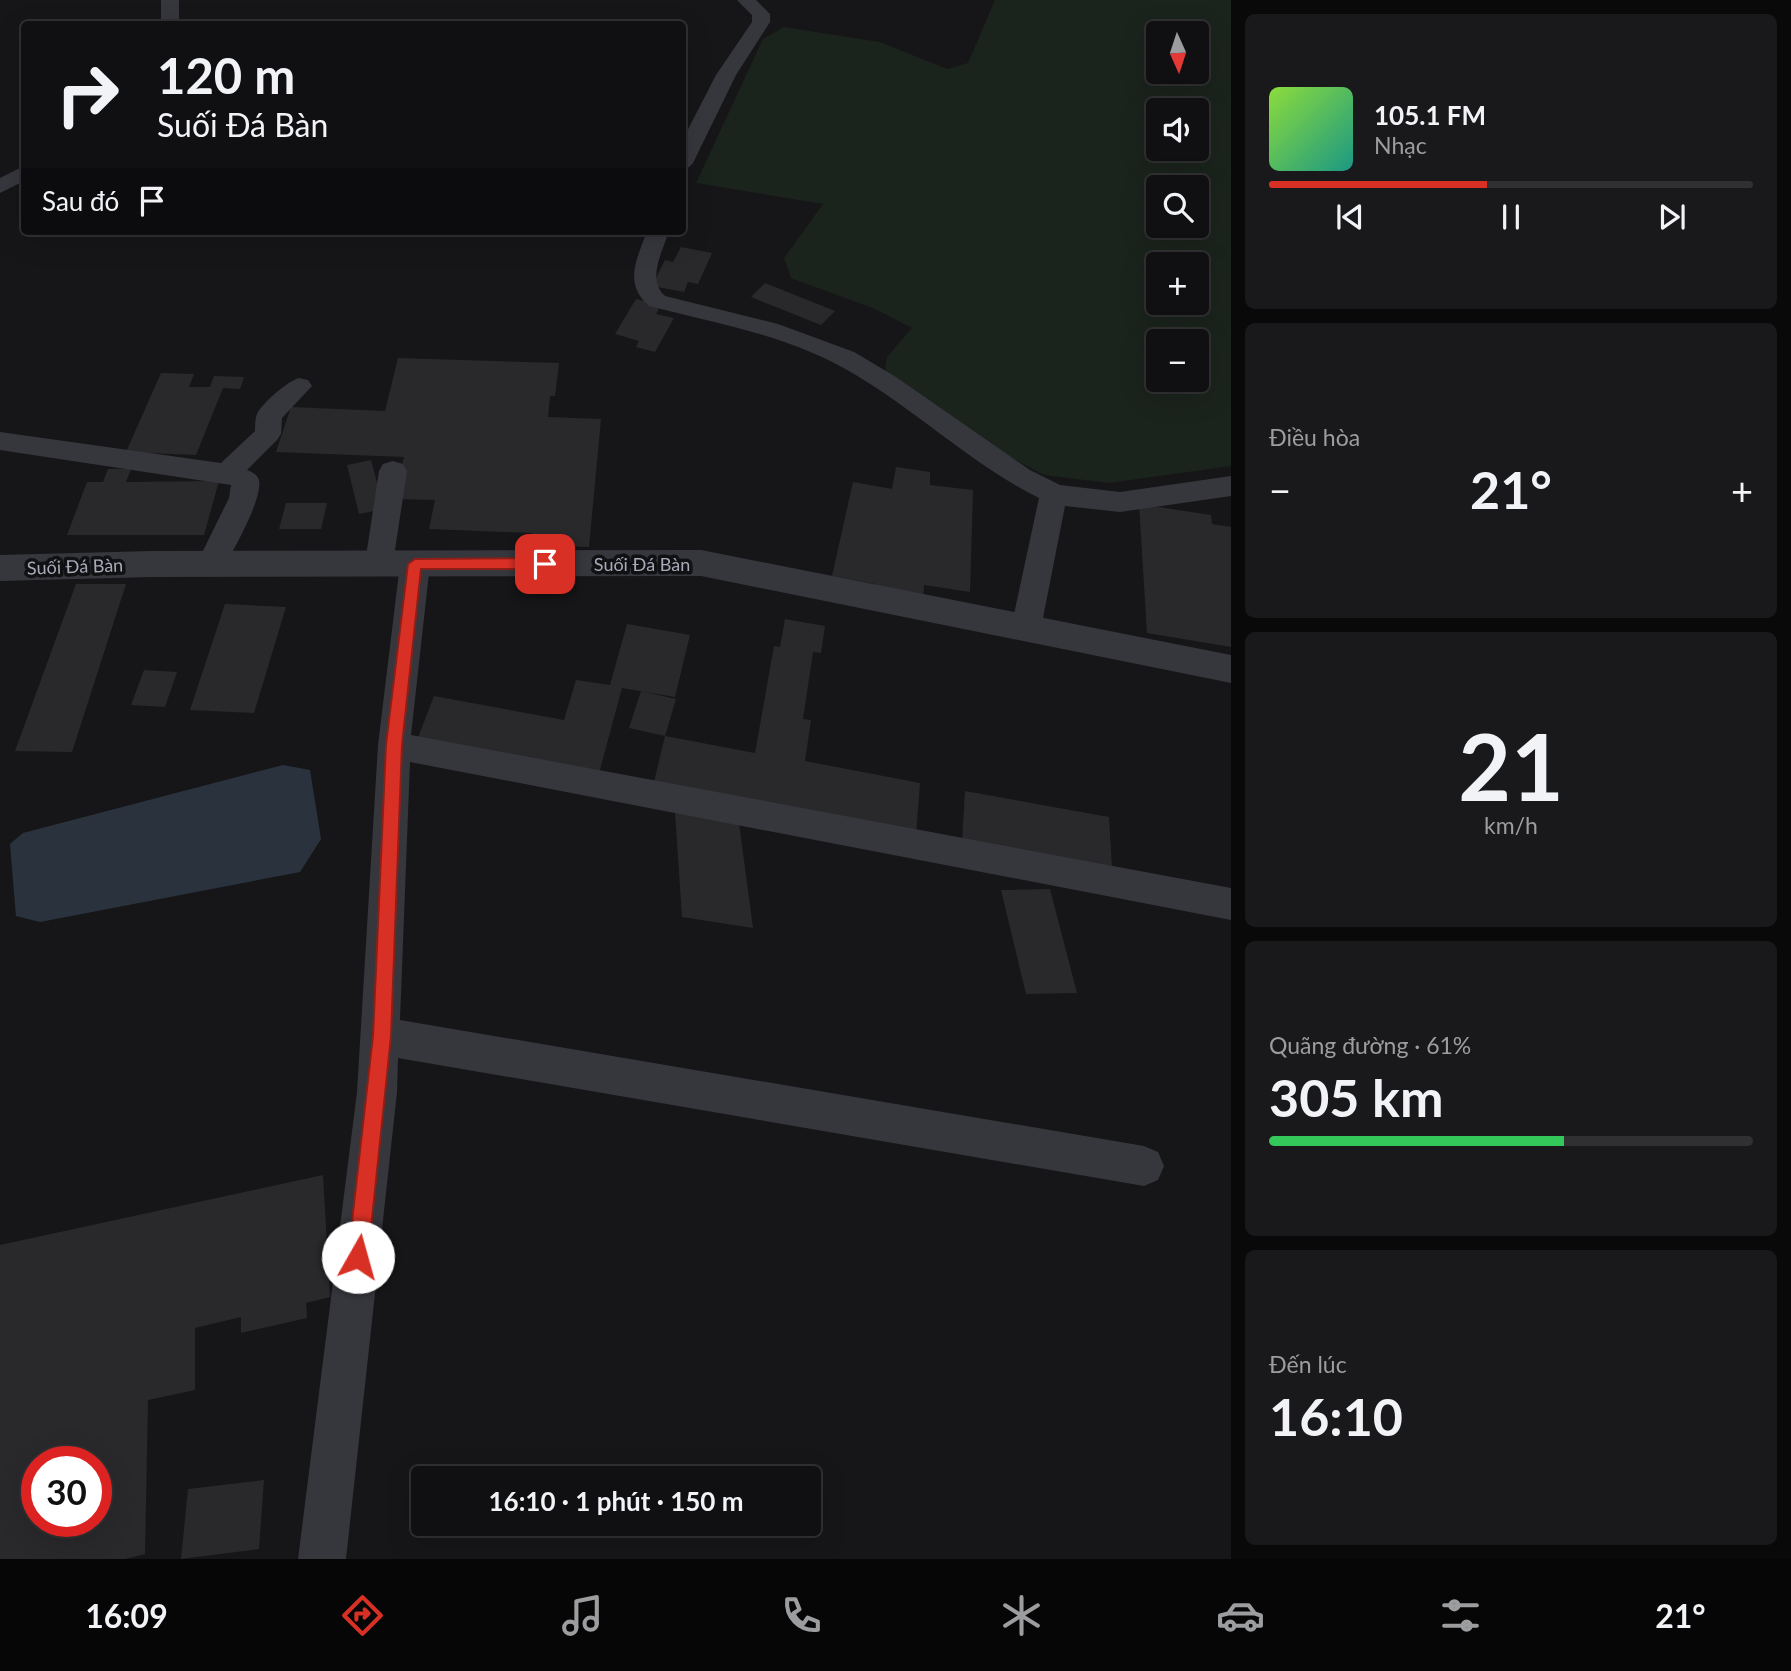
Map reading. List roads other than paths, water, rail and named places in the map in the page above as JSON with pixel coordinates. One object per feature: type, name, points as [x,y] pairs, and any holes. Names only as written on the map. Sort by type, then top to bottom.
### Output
[{"type":"street","points":[[170,0],[170,21]]},
{"type":"street","points":[[686,155],[726,75],[761,22],[761,14],[746,0]]},
{"type":"street","points":[[686,115],[705,118]]},
{"type":"street","points":[[0,187],[21,174]]},
{"type":"street","points":[[657,235],[643,278],[643,287],[648,295],[672,307],[769,329],[845,358],[887,383],[1020,477],[1054,494],[1094,501],[1120,502],[1231,486]]},
{"type":"street","points":[[227,473],[268,434],[269,416],[299,386]]},
{"type":"street","points":[[0,441],[227,473],[245,480],[243,499],[211,565]]},
{"type":"street","points":[[322,1559],[382,1036],[394,745],[397,564],[394,471]]},
{"type":"street","points":[[1026,628],[1054,494]]},
{"type":"street","name":"Suối Đá Bàn","points":[[0,568],[701,564],[1231,669]]},
{"type":"street","points":[[394,745],[1231,904]]},
{"type":"street","points":[[382,1036],[1144,1166]]}]
